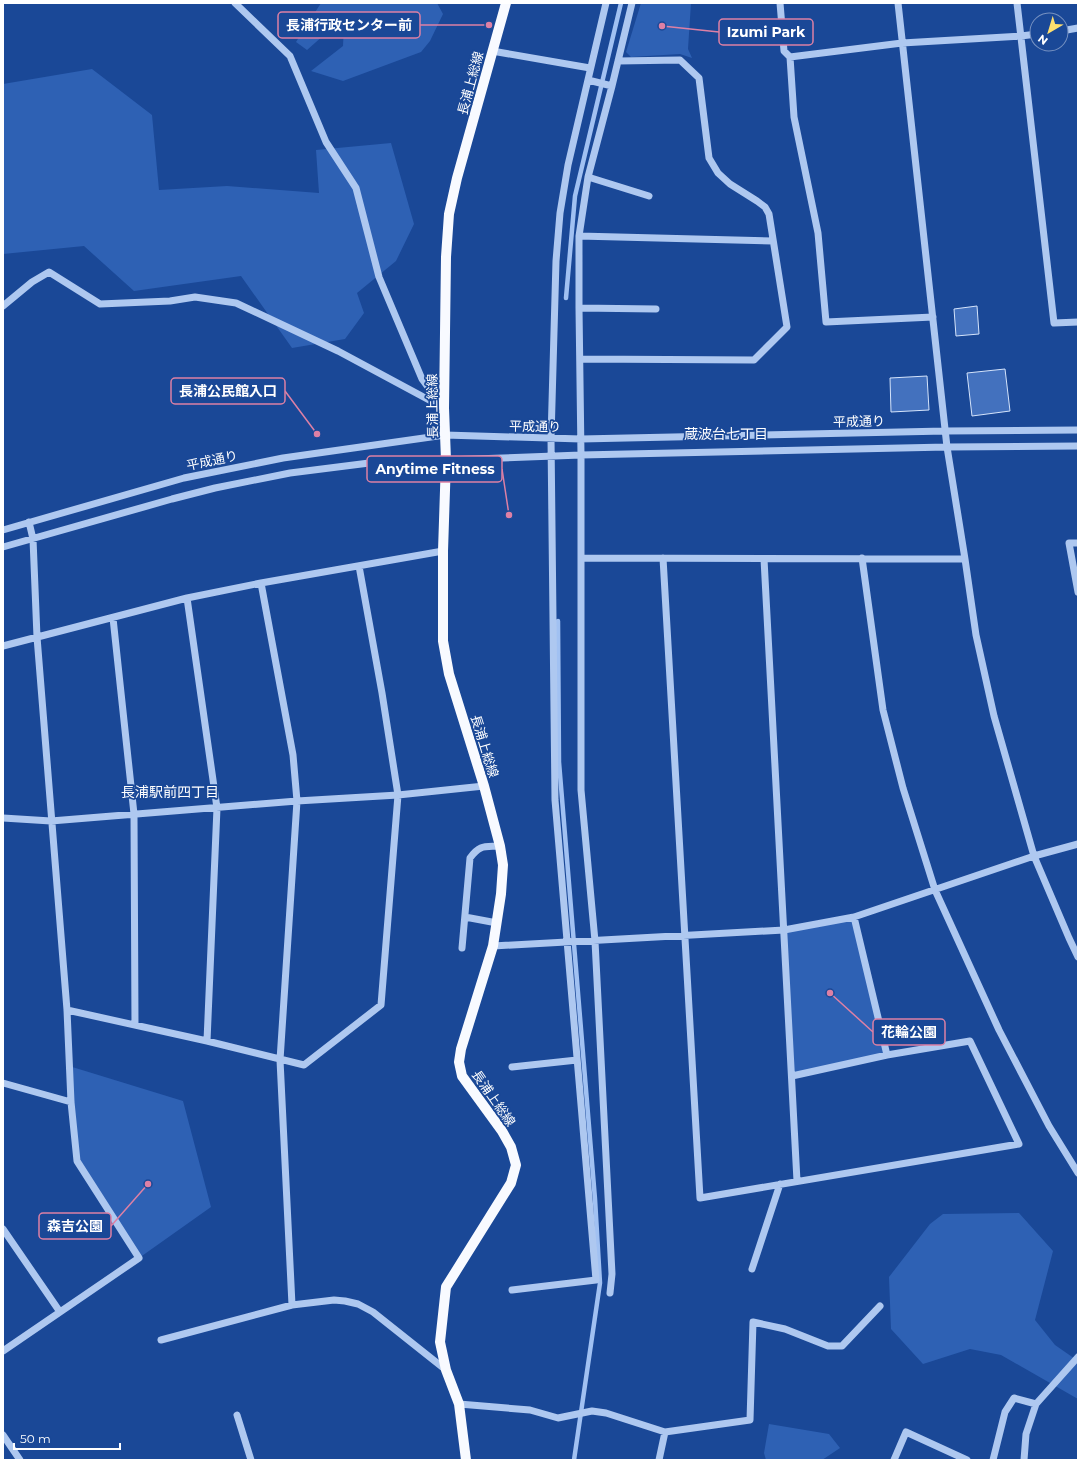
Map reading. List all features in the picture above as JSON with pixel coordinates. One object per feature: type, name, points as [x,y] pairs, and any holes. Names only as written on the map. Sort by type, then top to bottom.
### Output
[{"type":"main road","name":"長浦上総線","points":[[466,1460],[458,1404],[446,1370],[440,1342],[446,1287],[511,1183],[516,1165],[511,1148],[502,1132],[462,1076],[459,1062],[461,1049],[493,946],[501,894],[502,873],[500,846],[484,786],[449,674],[443,641],[443,551],[446,460],[444,408],[446,257],[449,214],[457,178],[506,3]]},
{"type":"street","points":[[235,3],[290,56],[326,142],[356,188],[380,277],[422,379],[444,408]]},
{"type":"street","points":[[512,1290],[596,1280],[555,800],[552,438],[556,261],[560,213],[568,165],[606,3]]},
{"type":"street","points":[[610,1293],[612,1274],[595,942],[581,790],[581,439],[579,236],[588,177],[632,3]]},
{"type":"street","points":[[780,3],[784,51],[790,56],[902,43],[1029,35]]},
{"type":"street","points":[[898,3],[945,431],[976,635],[994,716],[1034,856],[1078,956]]},
{"type":"street","points":[[1017,3],[1054,323],[1078,322]]},
{"type":"street","points":[[492,51],[590,68]]},
{"type":"street","points":[[790,56],[794,117],[818,233],[826,322],[933,317]]},
{"type":"street","points":[[580,359],[754,360],[787,327],[769,214],[765,207],[730,184],[718,173],[709,158],[699,78],[680,60],[618,61]]},
{"type":"street","points":[[588,80],[612,86]]},
{"type":"street","points":[[588,177],[649,196]]},
{"type":"street","points":[[579,236],[773,241]]},
{"type":"street","points":[[3,306],[32,282],[49,272],[100,304],[170,301],[195,297],[236,303],[338,351],[444,408]]},
{"type":"street","points":[[579,308],[656,309]]},
{"type":"street","name":"平成通り","points":[[3,530],[184,478],[283,458],[445,435],[581,439],[945,431],[1078,430]]},
{"type":"street","points":[[3,547],[172,498],[215,488],[290,473],[393,460],[446,460],[581,455],[947,447],[1078,446]]},
{"type":"street","points":[[3,1351],[139,1258],[76,1160],[37,637],[33,539],[29,522]]},
{"type":"street","points":[[1078,543],[1069,543],[1078,592]]},
{"type":"street","points":[[3,646],[187,598],[262,583],[443,551]]},
{"type":"street","points":[[581,558],[965,559]]},
{"type":"street","points":[[663,558],[700,1198],[1019,1144],[970,1041],[887,1055],[792,1076]]},
{"type":"street","points":[[862,558],[883,710],[903,788],[935,890],[999,1030],[1050,1126],[1078,1174]]},
{"type":"street","points":[[764,559],[797,1181]]},
{"type":"street","points":[[66,1010],[207,1041],[304,1065],[381,1005],[398,795],[382,693],[359,566]]},
{"type":"street","points":[[262,583],[293,755],[297,801],[280,1060],[292,1305]]},
{"type":"street","points":[[187,598],[217,808],[207,1041]]},
{"type":"street","points":[[113,618],[134,814],[135,1025]]},
{"type":"street","points":[[3,818],[51,821],[297,801],[398,795],[484,786]]},
{"type":"street","points":[[493,946],[595,942],[784,930],[854,917],[1034,856],[1078,844]]},
{"type":"street","points":[[462,948],[470,858],[476,850],[482,847],[500,846]]},
{"type":"street","points":[[465,917],[497,924]]},
{"type":"street","points":[[854,917],[887,1055]]},
{"type":"street","points":[[512,1067],[577,1060]]},
{"type":"street","points":[[3,1083],[71,1102]]},
{"type":"street","points":[[752,1269],[780,1184]]},
{"type":"street","points":[[3,1229],[60,1312]]},
{"type":"street","points":[[161,1340],[292,1305],[334,1300],[345,1301],[358,1304],[373,1312],[446,1370]]},
{"type":"street","points":[[458,1404],[530,1410],[558,1418],[592,1411],[665,1432],[750,1420],[753,1322],[785,1329],[828,1346],[842,1346],[880,1306]]},
{"type":"street","points":[[1024,1460],[1026,1434],[1036,1404],[1078,1357]]},
{"type":"street","points":[[993,1460],[1005,1412],[1014,1398],[1036,1404]]},
{"type":"street","points":[[237,1415],[251,1460]]},
{"type":"street","points":[[659,1460],[665,1432]]},
{"type":"street","points":[[894,1460],[906,1432],[967,1460]]},
{"type":"street","points":[[3,1435],[20,1460]]},
{"type":"shaded area","points":[[321,3],[437,3],[443,14],[430,41],[421,52],[343,81],[311,71],[343,46],[344,25],[333,27],[307,50],[296,42]]},
{"type":"shaded area","points":[[641,3],[691,3],[688,49],[692,58],[680,54],[631,57],[626,52]]},
{"type":"shaded area","points":[[92,69],[152,115],[159,190],[227,186],[319,193],[316,150],[391,143],[414,224],[396,261],[357,293],[364,313],[345,339],[292,348],[241,276],[134,291],[84,246],[3,254],[3,84]]},
{"type":"shaded area","points":[[854,917],[887,1055],[792,1076],[784,930]]},
{"type":"shaded area","points":[[69,1066],[183,1101],[211,1207],[139,1258],[77,1161]]},
{"type":"shaded area","points":[[1019,1213],[1053,1251],[1035,1320],[1055,1345],[1078,1361],[1078,1399],[1001,1355],[970,1349],[923,1364],[891,1329],[889,1277],[930,1224],[943,1214]]},
{"type":"shaded area","points":[[769,1424],[829,1434],[840,1448],[822,1460],[766,1460],[764,1453]]},
{"type":"building","points":[[977,306],[979,334],[956,336],[954,309]]},
{"type":"building","points":[[1005,369],[1010,411],[972,416],[967,373]]},
{"type":"building","points":[[927,376],[929,410],[891,412],[890,378]]},
{"type":"waterway","points":[[566,298],[575,196],[621,3]]},
{"type":"waterway","points":[[558,621],[559,762],[595,1199],[600,1283],[574,1460]]},
{"type":"place","name":"長浦行政センター前","points":[[489,25]]},
{"type":"place","name":"Izumi Park","points":[[662,26]]},
{"type":"place","name":"長浦公民館入口","points":[[317,434]]},
{"type":"place","name":"Anytime Fitness","points":[[509,515]]},
{"type":"place","name":"花輪公園","points":[[830,993]]},
{"type":"place","name":"森吉公園","points":[[148,1184]]},
{"type":"district","name":"蔵波台七丁目","points":[[726,434]]},
{"type":"district","name":"長浦駅前四丁目","points":[[170,792]]}]
